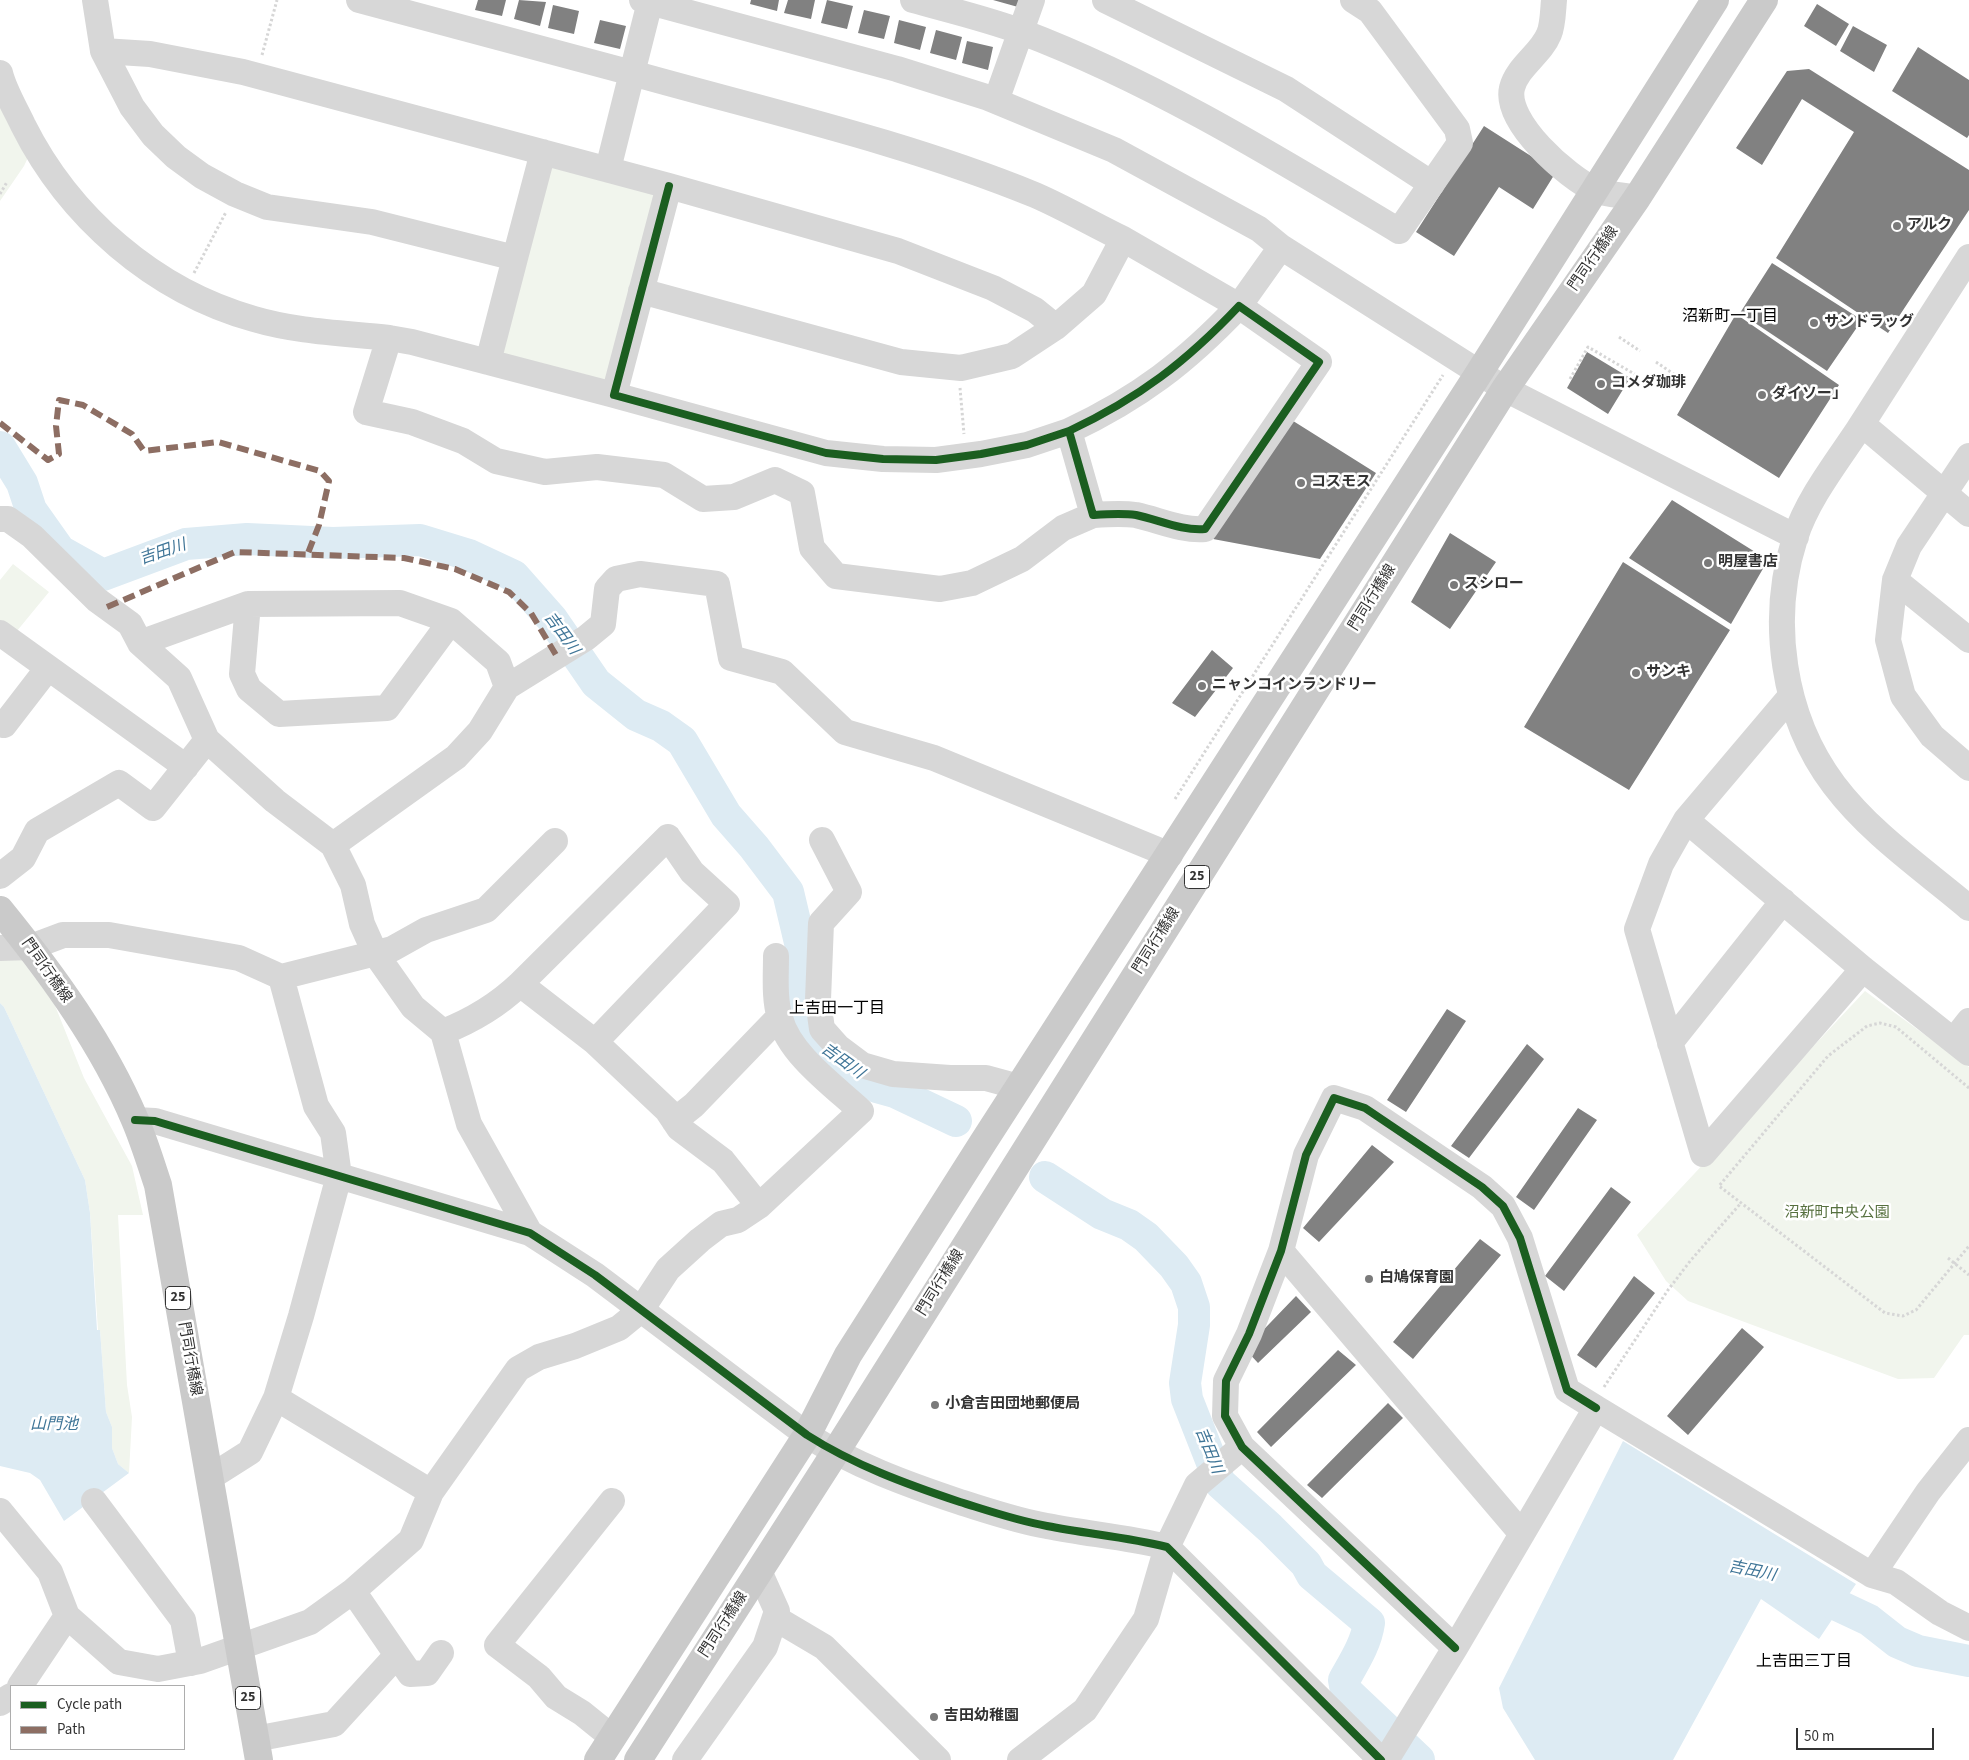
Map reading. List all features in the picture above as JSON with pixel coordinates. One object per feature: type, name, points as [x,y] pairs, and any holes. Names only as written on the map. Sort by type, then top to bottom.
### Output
[{"type":"main road","name":"25","points":[[598,1760],[807,1435],[848,1355],[1479,373],[1715,0]]},
{"type":"main road","name":"門司行橋線","points":[[638,1760],[835,1453],[1505,389],[1637,198],[1764,0]]},
{"type":"main road","name":"門司行橋線","points":[[0,910],[30,947],[90,1033],[135,1120],[158,1185],[239,1647],[261,1752]]},
{"type":"street","points":[[95,0],[103,51],[132,107],[153,135],[176,157],[202,176],[236,194],[267,207],[372,222],[515,258]]},
{"type":"street","points":[[359,0],[880,141],[969,170],[1037,196],[1123,239],[1239,306],[1319,362],[1205,529],[1194,530],[1135,515],[1113,513],[1093,515],[1062,528],[1022,559],[972,583],[940,589],[836,576],[812,548],[802,493],[775,480],[734,498],[703,499],[664,475],[597,467],[545,472],[496,460],[463,441],[420,425],[366,412],[389,338]]},
{"type":"street","points":[[913,0],[1021,32],[1157,92],[1233,131],[1399,231],[1460,143],[1457,130],[1370,11],[1353,0]]},
{"type":"street","points":[[996,101],[1032,0]]},
{"type":"street","points":[[1105,0],[1286,89],[1432,184]]},
{"type":"street","points":[[1554,0],[1549,34],[1522,69],[1512,87],[1512,108],[1526,133],[1571,174],[1596,190],[1637,198]]},
{"type":"street","points":[[608,170],[632,73],[646,1],[897,69],[996,101],[1114,150],[1259,229],[1281,247],[1505,389],[1796,537]]},
{"type":"street","points":[[103,51],[150,54],[257,75],[669,186],[898,251],[993,288],[1034,310],[1056,326]]},
{"type":"street","points":[[0,73],[32,142],[51,172],[94,225],[126,252],[157,274],[223,309],[288,328],[412,342],[826,453],[883,460],[936,460],[1027,445],[1069,431],[1111,411],[1147,389],[1208,339],[1239,306],[1281,247]]},
{"type":"street","points":[[488,362],[543,152]]},
{"type":"street","points":[[614,395],[669,186]]},
{"type":"street","points":[[641,291],[901,362],[958,367],[1012,356],[1056,326],[1094,294],[1123,239]]},
{"type":"street","points":[[1969,257],[1818,491],[1796,537],[1785,583],[1780,628],[1791,696],[1810,744],[1834,784],[1862,818],[1969,908]]},
{"type":"street","points":[[1862,424],[1969,514]]},
{"type":"street","points":[[1069,431],[1093,515]]},
{"type":"street","points":[[1969,456],[1909,546],[1895,580],[1888,640],[1903,696],[1932,736],[1969,768]]},
{"type":"street","points":[[0,519],[8,519],[32,536],[97,600],[130,624],[140,643],[179,678],[207,740],[275,801],[333,845],[353,885],[362,924],[375,953],[413,1007],[443,1032],[469,1124],[530,1234]]},
{"type":"street","points":[[333,845],[456,757],[480,732],[507,687],[560,652],[586,638],[603,624],[608,589],[616,579],[640,574],[717,584],[731,658],[782,672],[845,732],[934,758],[1170,855]]},
{"type":"street","points":[[1895,580],[1969,640]]},
{"type":"street","points":[[140,643],[248,604],[400,602],[451,621],[498,662],[507,687]]},
{"type":"street","points":[[248,604],[242,674],[249,689],[278,714],[387,708],[451,621]]},
{"type":"street","points":[[0,633],[186,767]]},
{"type":"street","points":[[0,722],[4,725],[48,668]]},
{"type":"street","points":[[1791,696],[1686,820],[1661,864],[1637,929],[1703,1154],[1863,968]]},
{"type":"street","points":[[0,876],[23,858],[37,832],[119,783],[153,808],[207,740]]},
{"type":"street","points":[[1686,820],[1863,968],[1964,1038]]},
{"type":"street","points":[[443,1032],[470,1021],[520,984],[668,837],[692,872],[726,904],[595,1042]]},
{"type":"street","points":[[822,840],[849,892],[821,922],[818,1000],[822,1029],[838,1047],[862,1065],[894,1074],[950,1078],[986,1078],[1019,1087]]},
{"type":"street","points":[[0,948],[30,947],[64,935],[109,935],[239,958],[281,976],[392,949],[426,930],[486,910],[555,841]]},
{"type":"street","points":[[1670,1043],[1783,901]]},
{"type":"street","points":[[4,1522],[50,1572],[67,1616],[119,1662],[158,1670],[191,1663],[310,1622],[353,1591],[411,1540],[432,1492],[518,1369],[539,1357],[575,1346],[619,1328],[641,1310],[668,1269],[700,1240],[721,1224],[738,1220],[759,1206],[861,1111],[805,1058],[785,1033],[779,1017],[776,956]]},
{"type":"street","points":[[210,1478],[250,1452],[276,1398],[301,1316],[339,1176],[333,1133],[316,1106],[281,976]]},
{"type":"street","points":[[520,984],[595,1042],[667,1110],[680,1128],[723,1161],[759,1206]]},
{"type":"street","points":[[674,1121],[694,1105],[779,1017]]},
{"type":"street","points":[[1455,1648],[1242,1447],[1225,1416],[1226,1381],[1249,1334],[1281,1251],[1306,1155],[1334,1098],[1366,1108],[1482,1187],[1503,1206],[1520,1238],[1567,1390],[1600,1398],[1872,1575],[1896,1582],[1940,1613],[1969,1628]]},
{"type":"street","points":[[135,1120],[155,1121],[530,1234],[595,1276],[807,1435],[835,1453],[908,1485],[1004,1516],[1048,1526],[1128,1537],[1167,1547],[1381,1760]]},
{"type":"street","points":[[1281,1251],[1522,1534]]},
{"type":"street","points":[[276,1398],[432,1492]]},
{"type":"street","points":[[1386,1760],[1455,1648],[1600,1398]]},
{"type":"street","points":[[1872,1575],[1966,1445]]},
{"type":"street","points":[[1020,1760],[1085,1710],[1146,1619],[1167,1547],[1197,1484],[1242,1447]]},
{"type":"street","points":[[94,1501],[183,1620],[191,1663]]},
{"type":"street","points":[[612,1501],[498,1646],[539,1677],[556,1697],[582,1713],[612,1738]]},
{"type":"street","points":[[685,1760],[765,1647],[777,1611],[759,1571]]},
{"type":"street","points":[[353,1591],[410,1674],[427,1673],[441,1653]]},
{"type":"street","points":[[21,1685],[67,1616]]},
{"type":"street","points":[[775,1618],[824,1647],[938,1760]]},
{"type":"street","points":[[261,1752],[334,1724],[396,1655]]},
{"type":"path","points":[[257,75],[277,0]]},
{"type":"path","points":[[0,194],[7,182]]},
{"type":"path","points":[[194,274],[236,194]]},
{"type":"path","points":[[1618,337],[1640,351]]},
{"type":"path","points":[[1570,379],[1588,347],[1638,376]]},
{"type":"path","points":[[1656,362],[1678,377]]},
{"type":"path","points":[[958,367],[966,456]]},
{"type":"path","points":[[1172,804],[1445,372]]},
{"type":"path","points":[[1969,1088],[1896,1027],[1880,1023],[1868,1026],[1828,1056],[1719,1186],[1885,1313],[1902,1316],[1916,1310],[1969,1246]]},
{"type":"path","points":[[1600,1398],[1668,1290],[1690,1260],[1741,1203]]},
{"type":"path","points":[[1948,1258],[1969,1276]]},
{"type":"green space","points":[[0,91],[31,151],[24,166],[0,201]]},
{"type":"green space","points":[[551,165],[660,196],[608,386],[496,358]]},
{"type":"green space","points":[[13,564],[49,592],[12,637],[0,627],[0,580]]},
{"type":"green space","points":[[0,958],[21,959],[54,1003],[84,1078],[132,1166],[143,1215],[118,1215],[127,1385],[132,1417],[129,1473],[118,1464],[112,1448],[112,1427],[106,1412],[90,1213],[85,1180],[4,1007],[0,1003]]},
{"type":"green space","name":"沼新町中央公園","points":[[1865,991],[1969,1067],[1969,1335],[1964,1335],[1934,1378],[1898,1379],[1688,1301],[1666,1281],[1637,1235]]},
{"type":"water","name":"山門池","points":[[0,1003],[4,1007],[85,1180],[90,1213],[97,1330],[100,1330],[106,1412],[112,1427],[112,1448],[118,1464],[129,1473],[64,1521],[40,1480],[30,1473],[0,1466]]},
{"type":"water","points":[[1623,1441],[1856,1584],[1819,1639],[1761,1599],[1673,1760],[1535,1760],[1503,1708],[1499,1688]]},
{"type":"building","points":[[478,0],[506,0],[502,16],[475,10]]},
{"type":"building","points":[[519,0],[546,2],[540,26],[514,19]]},
{"type":"building","points":[[751,0],[779,0],[777,11],[750,4]]},
{"type":"building","points":[[788,0],[815,0],[811,19],[784,13]]},
{"type":"building","points":[[827,0],[853,6],[847,29],[821,23]]},
{"type":"building","points":[[993,0],[1020,0],[1018,7]]},
{"type":"building","points":[[1817,4],[1849,24],[1836,46],[1804,26]]},
{"type":"building","points":[[553,5],[579,11],[574,34],[548,28]]},
{"type":"building","points":[[864,10],[890,16],[884,39],[858,33]]},
{"type":"building","points":[[600,20],[626,26],[620,49],[594,43]]},
{"type":"building","points":[[899,20],[926,27],[920,50],[894,43]]},
{"type":"building","points":[[1853,26],[1887,45],[1874,72],[1840,51]]},
{"type":"building","points":[[936,30],[962,37],[956,60],[930,53]]},
{"type":"building","points":[[967,41],[993,47],[988,70],[962,63]]},
{"type":"building","points":[[1918,47],[1969,80],[1969,135],[1967,138],[1892,91]]},
{"type":"building","points":[[1809,69],[1969,170],[1969,210],[1888,333],[1776,258],[1854,132],[1802,99],[1762,165],[1736,148],[1787,71]]},
{"type":"building","points":[[1484,126],[1556,172],[1533,209],[1499,187],[1454,256],[1416,232]]},
{"type":"building","points":[[1772,263],[1862,320],[1827,371],[1740,313]]},
{"type":"building","points":[[1736,314],[1839,385],[1779,478],[1677,415]]},
{"type":"building","points":[[1587,352],[1630,378],[1608,414],[1567,388]]},
{"type":"building","points":[[1290,419],[1376,473],[1320,559],[1213,539]]},
{"type":"building","points":[[1672,500],[1768,560],[1731,624],[1629,558]]},
{"type":"building","points":[[1450,533],[1496,562],[1450,629],[1411,602]]},
{"type":"building","points":[[1623,562],[1730,630],[1629,790],[1524,727]]},
{"type":"building","name":"ニャンコインランドリー","points":[[1212,650],[1233,668],[1195,717],[1172,703]]},
{"type":"building","points":[[1447,1009],[1466,1021],[1406,1112],[1387,1100]]},
{"type":"building","points":[[1527,1044],[1544,1059],[1469,1158],[1451,1146]]},
{"type":"building","points":[[1578,1108],[1597,1120],[1534,1210],[1516,1197]]},
{"type":"building","points":[[1372,1145],[1394,1162],[1319,1242],[1303,1228]]},
{"type":"building","points":[[1611,1187],[1631,1202],[1564,1291],[1545,1276]]},
{"type":"building","points":[[1480,1239],[1501,1255],[1413,1359],[1393,1342]]},
{"type":"building","points":[[1634,1276],[1655,1293],[1596,1368],[1577,1355]]},
{"type":"building","points":[[1296,1296],[1311,1312],[1258,1363],[1245,1349]]},
{"type":"building","points":[[1742,1328],[1764,1347],[1688,1435],[1667,1416]]},
{"type":"building","points":[[1338,1350],[1356,1365],[1271,1447],[1257,1432]]},
{"type":"building","points":[[1388,1403],[1403,1418],[1322,1498],[1307,1485]]},
{"type":"waterway","name":"吉田川","points":[[0,447],[22,483],[31,510],[60,551],[103,575],[186,544],[247,539],[333,543],[420,540],[469,555],[514,576],[552,619],[596,683],[636,715],[661,726],[682,741],[726,815],[754,847],[788,892],[802,951],[799,982],[803,1023],[820,1050],[877,1087],[895,1092],[956,1121]]},
{"type":"waterway","name":"吉田川","points":[[1045,1177],[1102,1214],[1129,1225],[1146,1237],[1174,1266],[1186,1283],[1194,1307],[1194,1325],[1185,1383],[1187,1399],[1220,1483],[1270,1528],[1306,1564],[1312,1575],[1369,1623],[1356,1660],[1344,1680],[1346,1691],[1419,1760]]},
{"type":"waterway","name":"吉田川","points":[[1801,1588],[1869,1620],[1897,1642],[1918,1651],[1969,1661]]},
{"type":"marked path","points":[[0,423],[48,460],[59,454],[56,426],[59,400],[83,405],[132,434],[144,451],[218,442],[320,471],[329,481],[319,525],[308,553]]},
{"type":"marked path","points":[[107,607],[235,552],[404,558],[455,569],[509,592],[531,613],[556,655]]},
{"type":"cycle path","points":[[669,186],[614,395],[826,453],[883,459],[936,460],[1027,445],[1069,431],[1093,515],[1136,515],[1179,527],[1205,529],[1319,362],[1239,306],[1200,345],[1140,392],[1069,431]]},
{"type":"cycle path","points":[[1455,1648],[1242,1447],[1225,1416],[1226,1381],[1249,1334],[1281,1251],[1306,1155],[1334,1098],[1365,1108],[1482,1187],[1503,1206],[1520,1238],[1567,1390],[1596,1408]]},
{"type":"cycle path","points":[[135,1120],[155,1121],[530,1233],[595,1275],[807,1435],[843,1456],[920,1488],[1014,1519],[1167,1547],[1381,1760]]},
{"type":"place","name":"アルク","points":[[1897,226]]},
{"type":"place","name":"サンドラッグ","points":[[1814,323]]},
{"type":"place","name":"コメダ珈琲","points":[[1601,384]]},
{"type":"place","name":"ダイソー」","points":[[1762,395]]},
{"type":"place","name":"コスモス","points":[[1301,483]]},
{"type":"place","name":"明屋書店","points":[[1708,563]]},
{"type":"place","name":"スシロー","points":[[1454,585]]},
{"type":"place","name":"サンキ","points":[[1636,673]]},
{"type":"place","name":"ニャンコインランドリー","points":[[1202,686]]},
{"type":"place","name":"白鳩保育園","points":[[1369,1279]]},
{"type":"place","name":"小倉吉田団地郵便局","points":[[935,1405]]},
{"type":"place","name":"吉田幼稚園","points":[[934,1717]]},
{"type":"district","name":"沼新町一丁目","points":[[1730,317]]},
{"type":"district","name":"上吉田一丁目","points":[[837,1009]]},
{"type":"district","name":"上吉田三丁目","points":[[1804,1662]]}]
